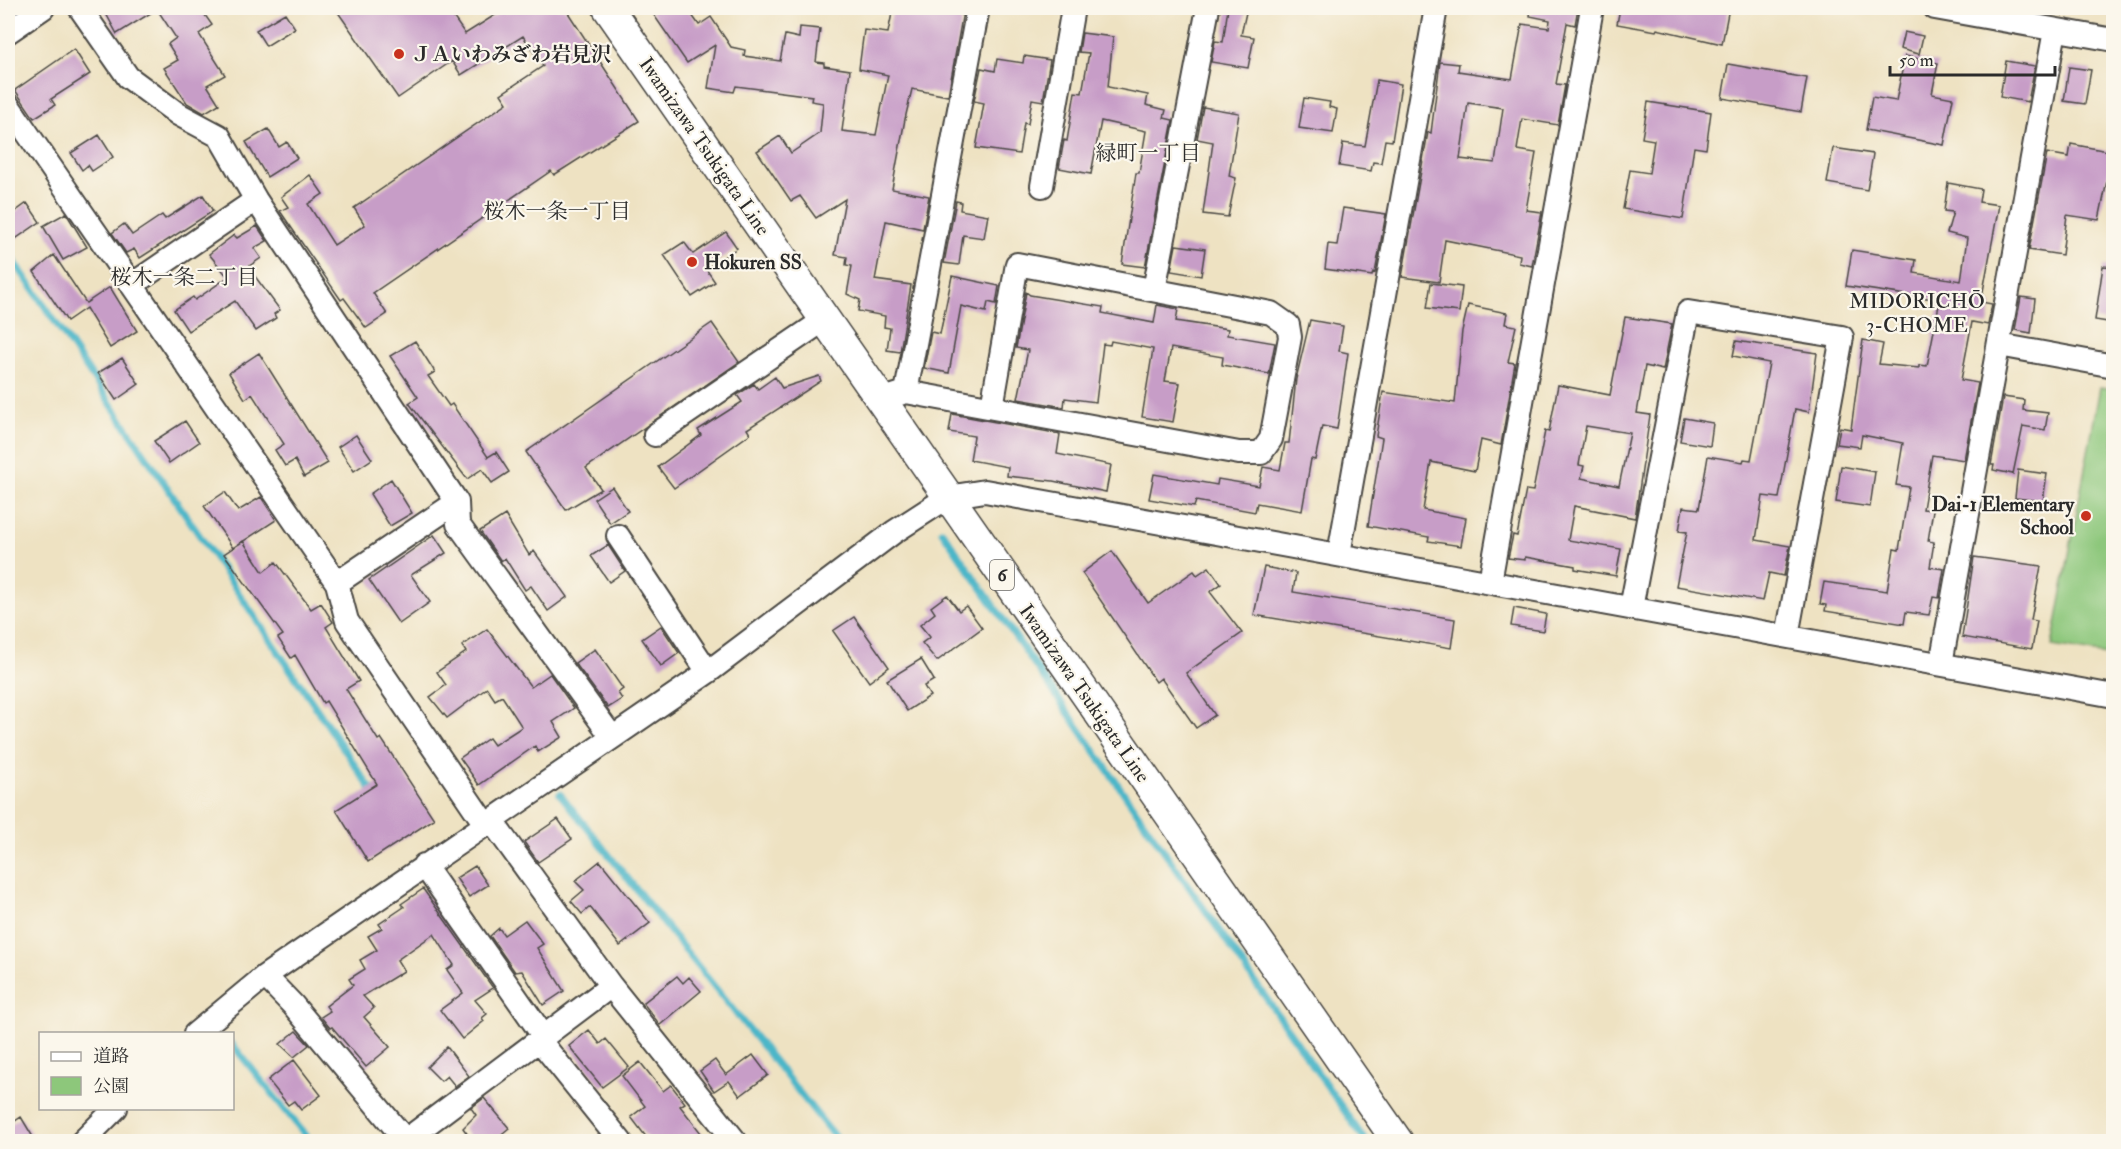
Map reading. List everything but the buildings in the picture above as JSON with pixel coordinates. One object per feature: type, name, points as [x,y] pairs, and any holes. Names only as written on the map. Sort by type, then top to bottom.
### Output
[{"type":"main road","name":"Iwamizawa Tsukigata Line","points":[[608,8],[824,320],[893,396],[948,497],[1398,1142]]},
{"type":"street","points":[[8,32],[43,8]]},
{"type":"street","points":[[80,8],[128,77],[178,114],[219,136],[255,200],[457,502],[458,524],[612,737]]},
{"type":"street","points":[[978,8],[893,396],[992,407],[1239,453],[1261,453],[1271,439],[1290,337],[1288,325],[1271,313],[1017,264],[992,407]]},
{"type":"street","points":[[1041,186],[1073,8]]},
{"type":"street","points":[[1154,290],[1208,8]]},
{"type":"street","points":[[1339,554],[1436,8]]},
{"type":"street","points":[[1490,582],[1592,8]]},
{"type":"street","points":[[1935,8],[2017,15],[2055,30],[2114,40]]},
{"type":"street","points":[[1941,664],[2055,30]]},
{"type":"street","points":[[8,105],[338,583],[346,621],[488,822],[611,986],[736,1142]]},
{"type":"street","points":[[133,284],[255,200]]},
{"type":"street","points":[[1631,608],[1688,312],[1842,337],[1787,636]]},
{"type":"street","points":[[655,435],[824,320]]},
{"type":"street","points":[[1999,345],[2114,366]]},
{"type":"street","points":[[197,1032],[266,976],[424,865],[708,672],[894,532],[948,497],[985,491],[2114,696]]},
{"type":"street","points":[[338,583],[457,502]]},
{"type":"street","points":[[618,536],[708,672]]},
{"type":"street","points":[[424,865],[542,1039],[621,1142]]},
{"type":"street","points":[[266,976],[407,1141],[611,986]]},
{"type":"street","points":[[82,1142],[114,1110]]},
{"type":"green space","name":"Dai-1 Elementary School","points":[[2100,387],[2114,389],[2113,656],[2052,646]]},
{"type":"waterway","points":[[8,252],[375,795]]},
{"type":"waterway","points":[[942,531],[1366,1142]]},
{"type":"waterway","points":[[560,794],[839,1142]]},
{"type":"waterway","points":[[234,1046],[311,1142]]},
{"type":"place","name":"ＪＡいわみざわ岩見沢","points":[[399,54]]},
{"type":"place","name":"Hokuren SS","points":[[692,262]]},
{"type":"place","name":"Dai-1 Elementary School","points":[[2086,516]]},
{"type":"district","name":"緑町一丁目","points":[[1148,153]]},
{"type":"district","name":"桜木一条一丁目","points":[[557,211]]},
{"type":"district","name":"桜木一条二丁目","points":[[184,277]]},
{"type":"district","name":"MIDORICHŌ 3-CHOME","points":[[1917,313]]}]
